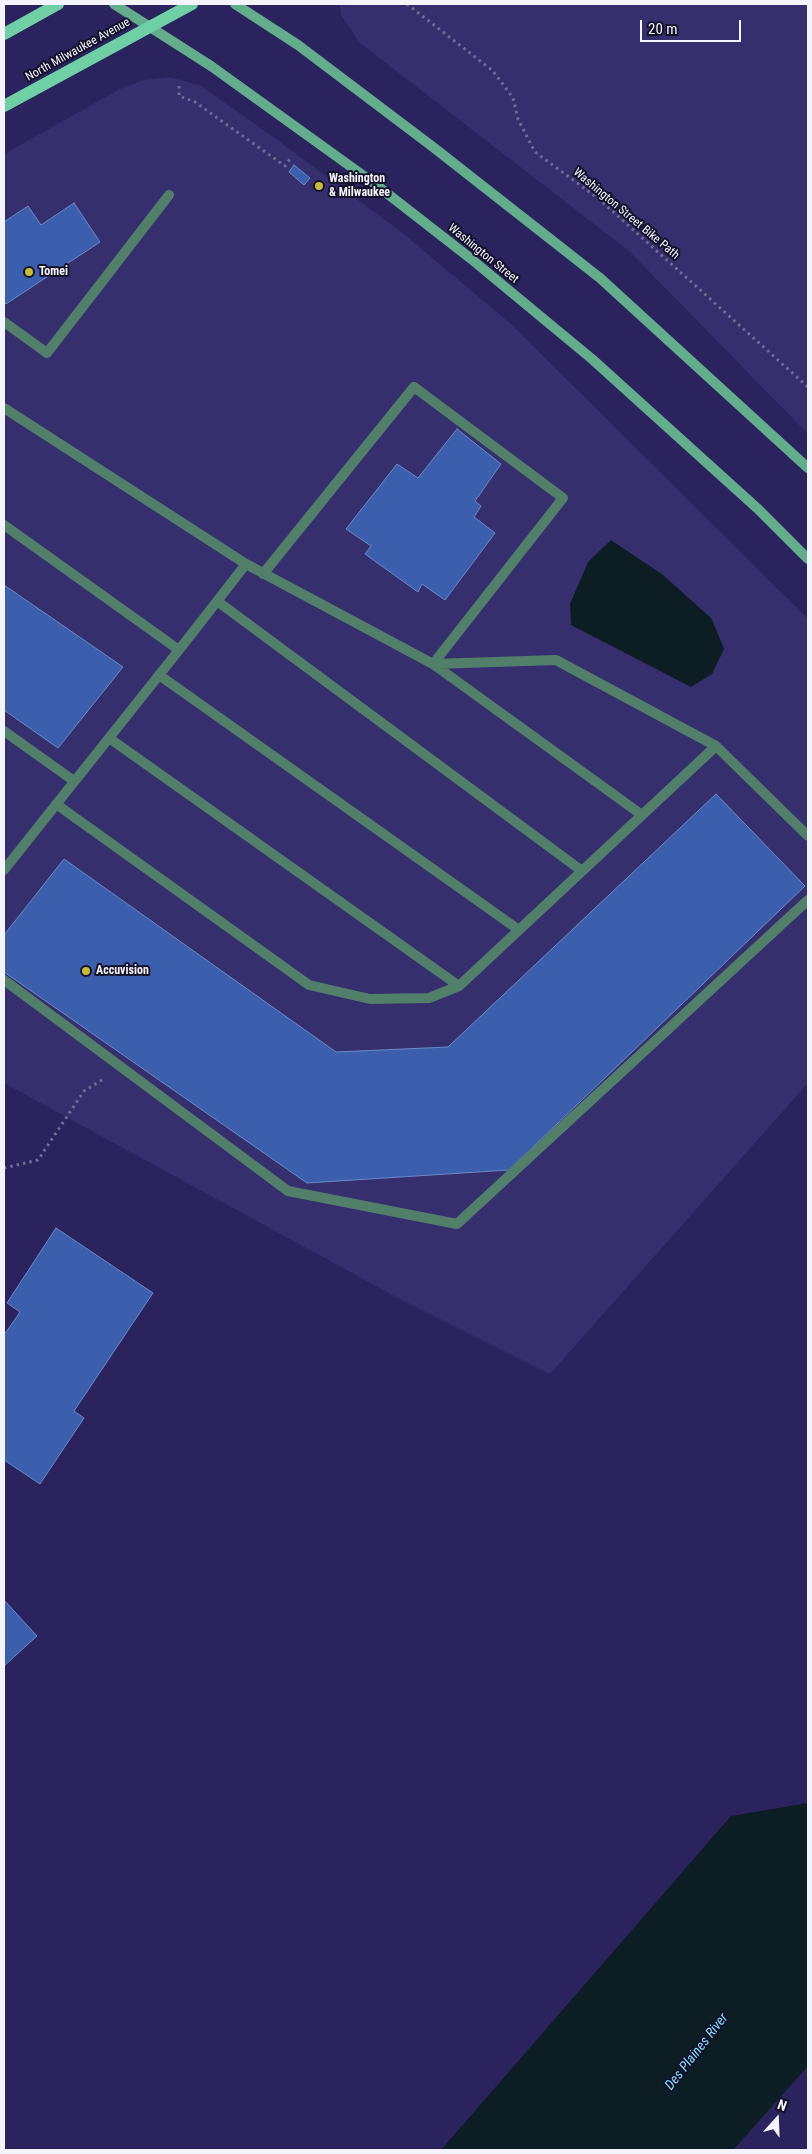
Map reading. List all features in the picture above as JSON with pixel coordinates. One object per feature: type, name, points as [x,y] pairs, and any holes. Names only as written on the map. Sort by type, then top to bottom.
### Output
[{"type":"main road","points":[[4,34],[58,4]]},
{"type":"main road","name":"Washington Street","points":[[114,4],[211,66],[375,184],[470,258],[592,359],[758,509],[808,559]]},
{"type":"main road","name":"North Milwaukee Avenue","points":[[4,106],[192,4]]},
{"type":"main road","points":[[235,4],[298,45],[354,87],[600,278],[808,468]]},
{"type":"lane","points":[[4,322],[47,353],[169,195]]},
{"type":"lane","points":[[263,574],[414,387],[563,498],[433,664]]},
{"type":"lane","points":[[4,408],[246,564],[433,664],[642,815]]},
{"type":"lane","points":[[4,525],[179,650]]},
{"type":"lane","points":[[4,870],[246,564]]},
{"type":"lane","points":[[217,601],[582,871]]},
{"type":"lane","points":[[433,664],[556,660],[716,746],[808,836]]},
{"type":"lane","points":[[159,674],[519,930]]},
{"type":"lane","points":[[4,731],[74,781]]},
{"type":"lane","points":[[109,738],[459,986]]},
{"type":"lane","points":[[56,804],[309,985],[370,999],[429,998],[459,986],[716,746]]},
{"type":"lane","points":[[4,980],[288,1192],[457,1224],[808,900]]},
{"type":"path","name":"Washington Street Bike Path","points":[[407,4],[493,71],[513,98],[518,119],[535,152],[599,199],[808,387]]},
{"type":"path","points":[[179,86],[179,96],[195,102],[285,166],[292,156]]},
{"type":"path","points":[[4,1168],[38,1160],[84,1091],[123,1068]]},
{"type":"shaded area","points":[[340,4],[808,4],[808,434],[629,251],[360,43],[341,15]]},
{"type":"shaded area","points":[[170,77],[201,86],[272,136],[404,234],[512,325],[808,619],[808,1083],[550,1374],[396,1297],[4,1083],[4,154],[120,89],[144,80]]},
{"type":"water","points":[[611,540],[663,575],[712,619],[724,649],[712,674],[691,687],[571,625],[570,604],[588,562]]},
{"type":"water","name":"Des Plaines River","points":[[808,1803],[808,2066],[733,2150],[441,2150],[731,1816]]},
{"type":"building","points":[[294,165],[310,178],[304,185],[289,172]]},
{"type":"building","name":"Tomei","points":[[74,203],[100,242],[6,304],[4,302],[4,222],[28,206],[41,225]]},
{"type":"building","points":[[457,429],[501,464],[475,501],[481,506],[474,517],[495,533],[445,600],[422,584],[418,592],[365,554],[371,546],[346,529],[397,464],[418,478]]},
{"type":"building","points":[[4,585],[123,667],[58,748],[4,710]]},
{"type":"building","points":[[716,794],[805,886],[509,1170],[307,1183],[4,972],[4,935],[64,859],[336,1052],[448,1047]]},
{"type":"building","points":[[56,1228],[153,1293],[74,1411],[84,1418],[40,1484],[4,1460],[4,1335],[20,1312],[7,1303]]},
{"type":"building","points":[[4,1600],[37,1636],[4,1666]]},
{"type":"place","name":"Washington & Milwaukee","points":[[319,186]]},
{"type":"place","name":"Tomei","points":[[29,272]]},
{"type":"place","name":"Accuvision","points":[[86,971]]}]
